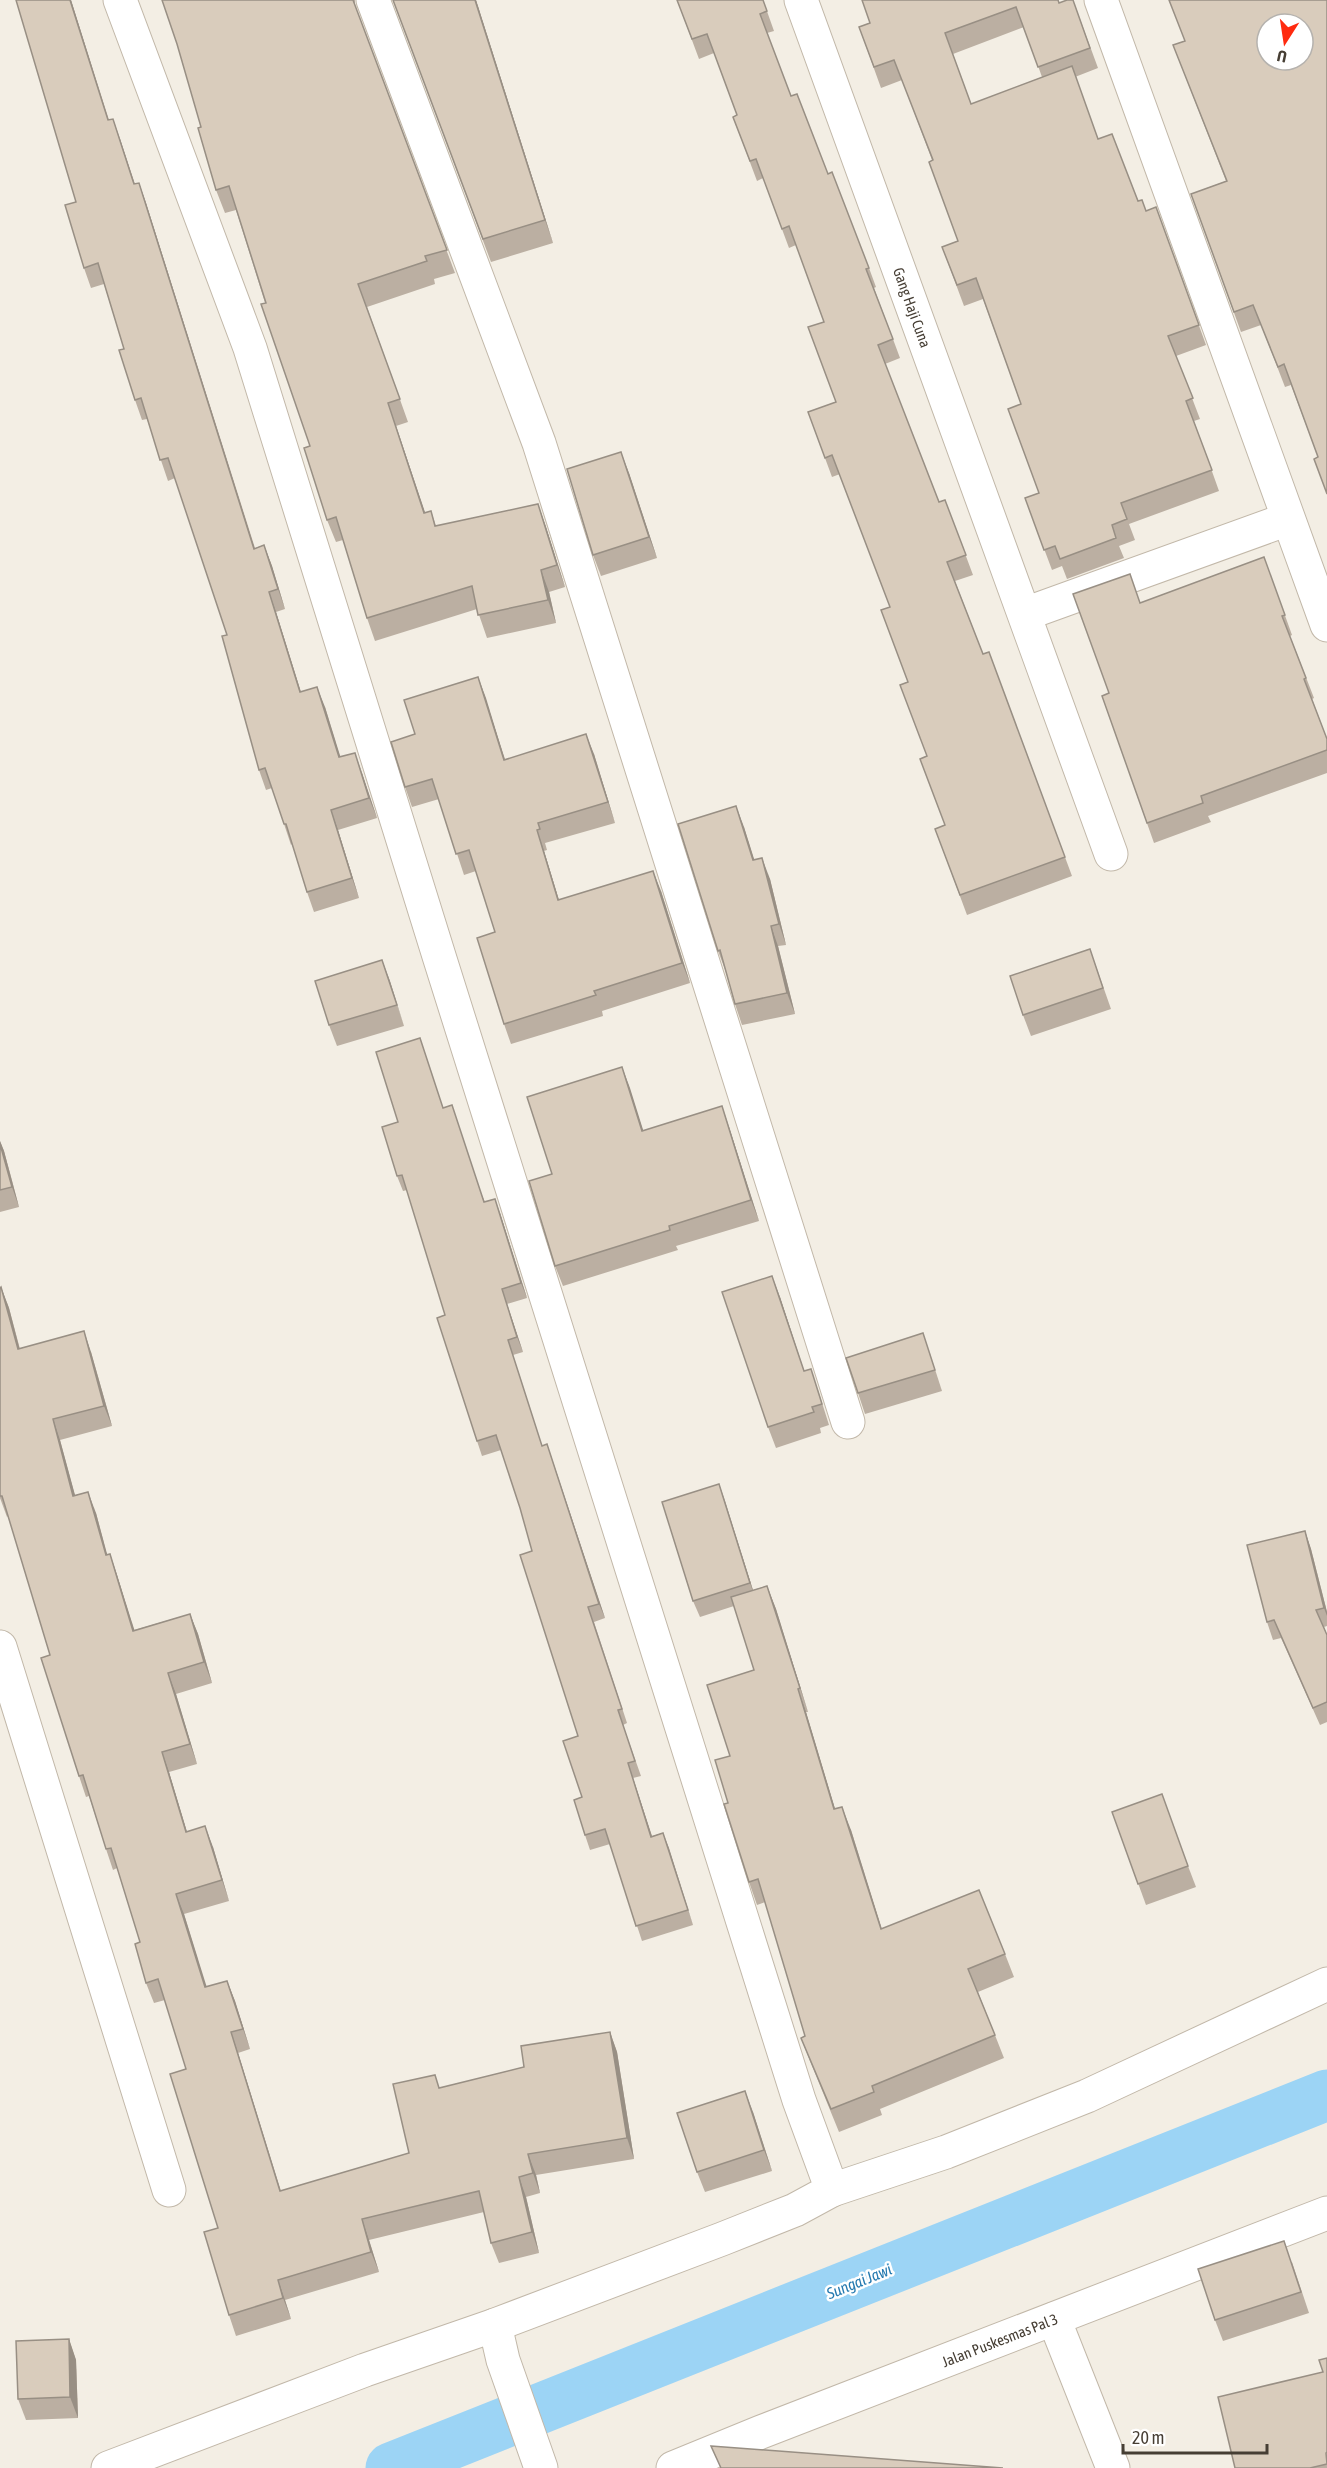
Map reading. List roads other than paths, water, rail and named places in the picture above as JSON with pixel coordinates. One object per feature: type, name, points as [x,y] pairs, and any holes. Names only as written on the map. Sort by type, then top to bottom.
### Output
[{"type":"street","points":[[120,0],[250,348],[795,2089],[832,2190]]},
{"type":"street","points":[[373,0],[539,443],[848,1422]]},
{"type":"street","name":"Gang Haji Cuna","points":[[801,0],[1111,854]]},
{"type":"street","points":[[1101,0],[1327,625]]},
{"type":"street","points":[[1025,614],[1288,519]]},
{"type":"street","points":[[0,1647],[169,2190]]},
{"type":"street","points":[[108,2468],[365,2370],[495,2325],[795,2210],[832,2190],[946,2152],[1087,2096],[1327,1984]]},
{"type":"street","name":"Jalan Puskesmas Pal 3","points":[[673,2468],[1327,2213]]},
{"type":"street","points":[[1054,2319],[1113,2468]]},
{"type":"street","points":[[495,2325],[502,2360],[541,2468]]},
{"type":"waterway","name":"Sungai Jawi","points":[[391,2468],[1327,2095]]}]
